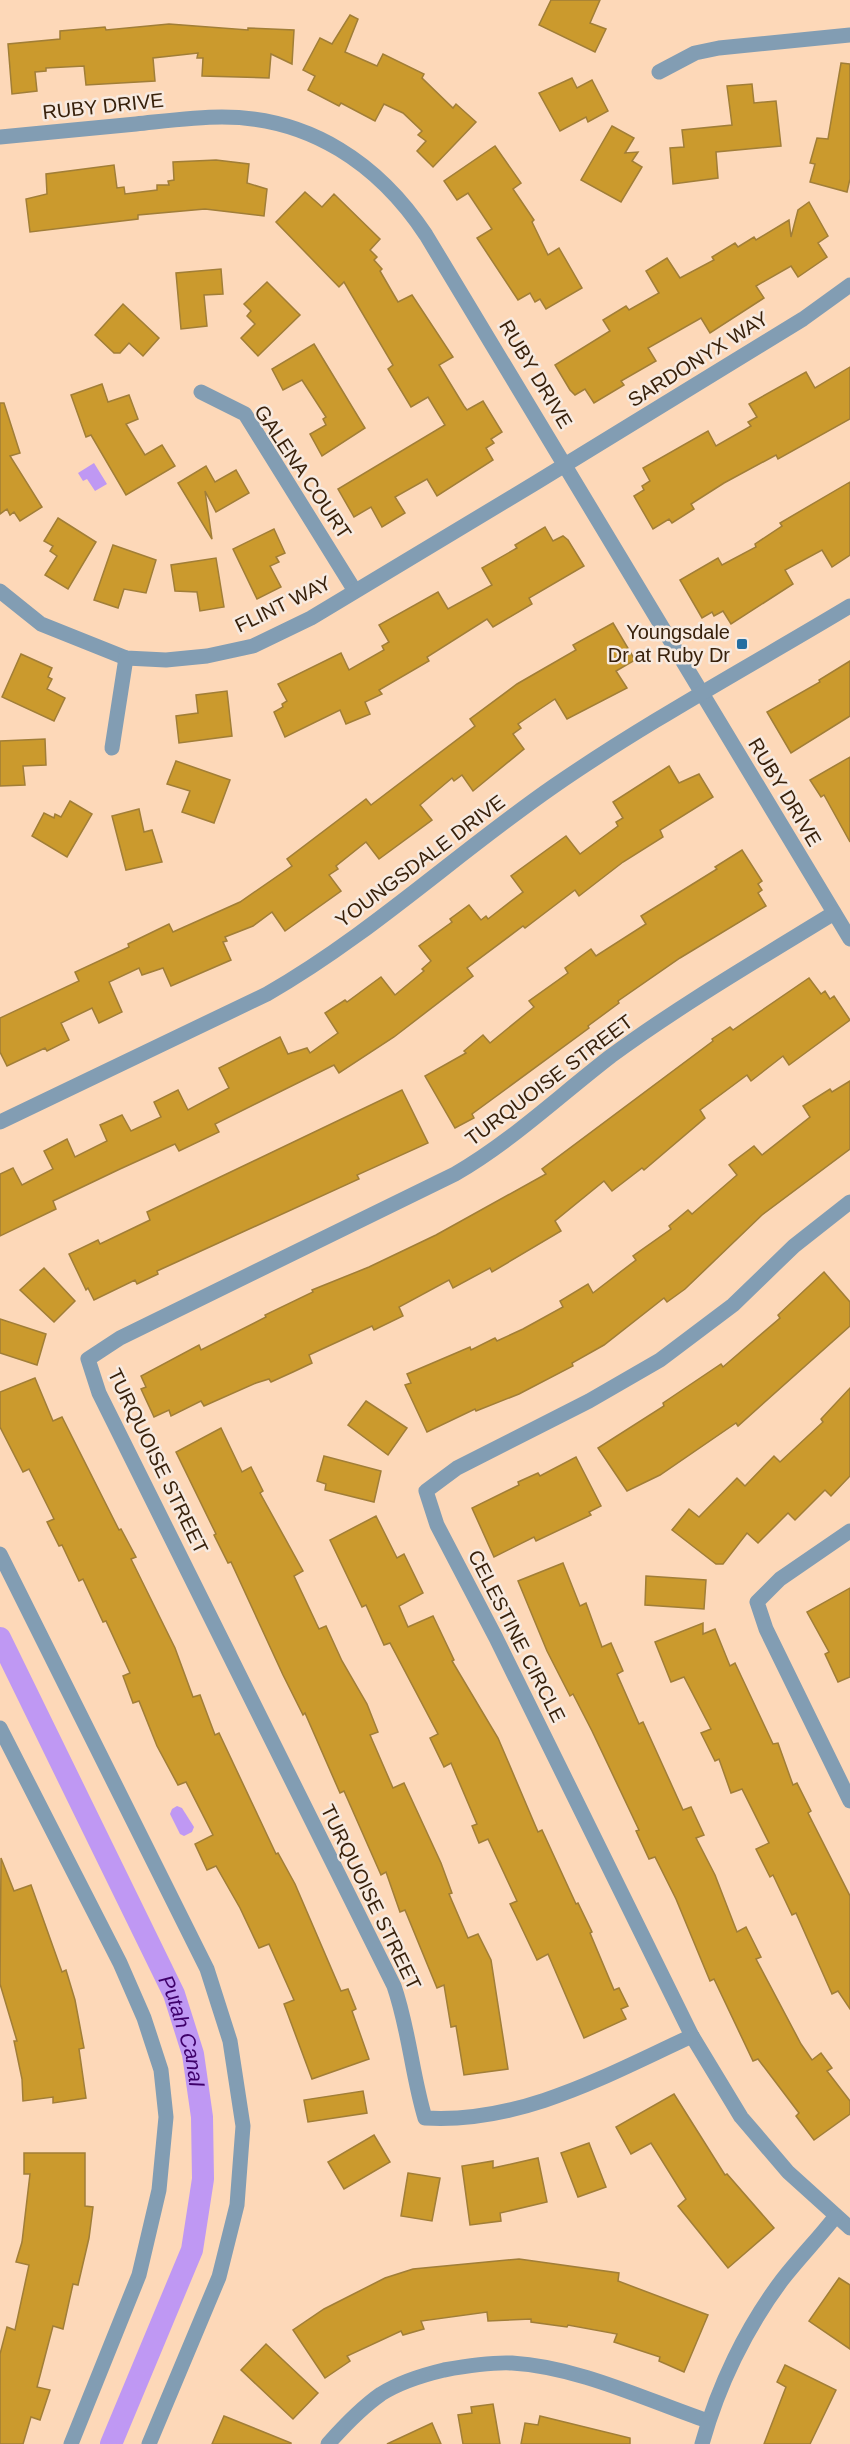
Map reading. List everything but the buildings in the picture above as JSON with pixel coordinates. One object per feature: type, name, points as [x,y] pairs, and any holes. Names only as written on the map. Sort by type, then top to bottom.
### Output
[{"type":"street","points":[[659,72],[695,53],[719,48],[850,35]]},
{"type":"street","name":"RUBY DRIVE","points":[[0,137],[224,117],[260,120],[297,129],[343,151],[364,166],[405,203],[566,464],[850,939]]},
{"type":"street","name":"SARDONYX WAY","points":[[566,464],[804,319],[850,285]]},
{"type":"street","name":"GALENA COURT","points":[[201,392],[245,414],[355,591]]},
{"type":"street","name":"FLINT WAY","points":[[0,591],[41,624],[126,658],[166,660],[207,656],[253,645],[311,618],[566,464]]},
{"type":"street","name":"YOUNGSDALE DRIVE","points":[[0,1122],[267,994],[300,975],[345,944],[553,786],[850,606]]},
{"type":"street","points":[[112,748],[126,658]]},
{"type":"street","name":"TURQUOISE STREET","points":[[692,2036],[552,2099],[475,2119],[425,2118],[417,2093],[404,2013],[394,1986],[99,1393],[88,1359],[120,1338],[491,1153],[610,1057],[662,1021],[834,913]]},
{"type":"street","name":"CELESTINE CIRCLE","points":[[850,1202],[794,1246],[733,1305],[660,1360],[589,1401],[457,1468],[426,1491],[437,1525],[501,1649],[692,2036],[741,2117],[788,2172],[835,2217],[850,2228]]},
{"type":"street","points":[[850,1531],[780,1579],[758,1602],[766,1629],[850,1801]]},
{"type":"street","points":[[0,1554],[207,1969],[230,2042],[243,2126],[237,2205],[219,2277],[149,2444]]},
{"type":"street","points":[[0,1728],[120,1963],[144,2018],[161,2070],[165,2117],[159,2190],[139,2275],[71,2444]]},
{"type":"street","points":[[702,2444],[708,2421],[743,2341],[782,2280],[835,2217]]},
{"type":"street","points":[[328,2444],[349,2421],[382,2394],[421,2375],[469,2365],[512,2363],[557,2370],[633,2393],[708,2421]]},
{"type":"shaded area","points":[[94,463],[107,484],[95,491],[87,479],[83,481],[78,473]]},
{"type":"shaded area","points":[[177,1806],[182,1808],[194,1827],[192,1832],[184,1836],[180,1834],[170,1814]]},
{"type":"waterway","name":"Putah Canal","points":[[0,1638],[174,1994],[193,2054],[202,2117],[203,2179],[192,2250],[111,2444]]},
{"type":"place","name":"Youngsdale Dr at Ruby Dr","points":[[742,644]]}]
